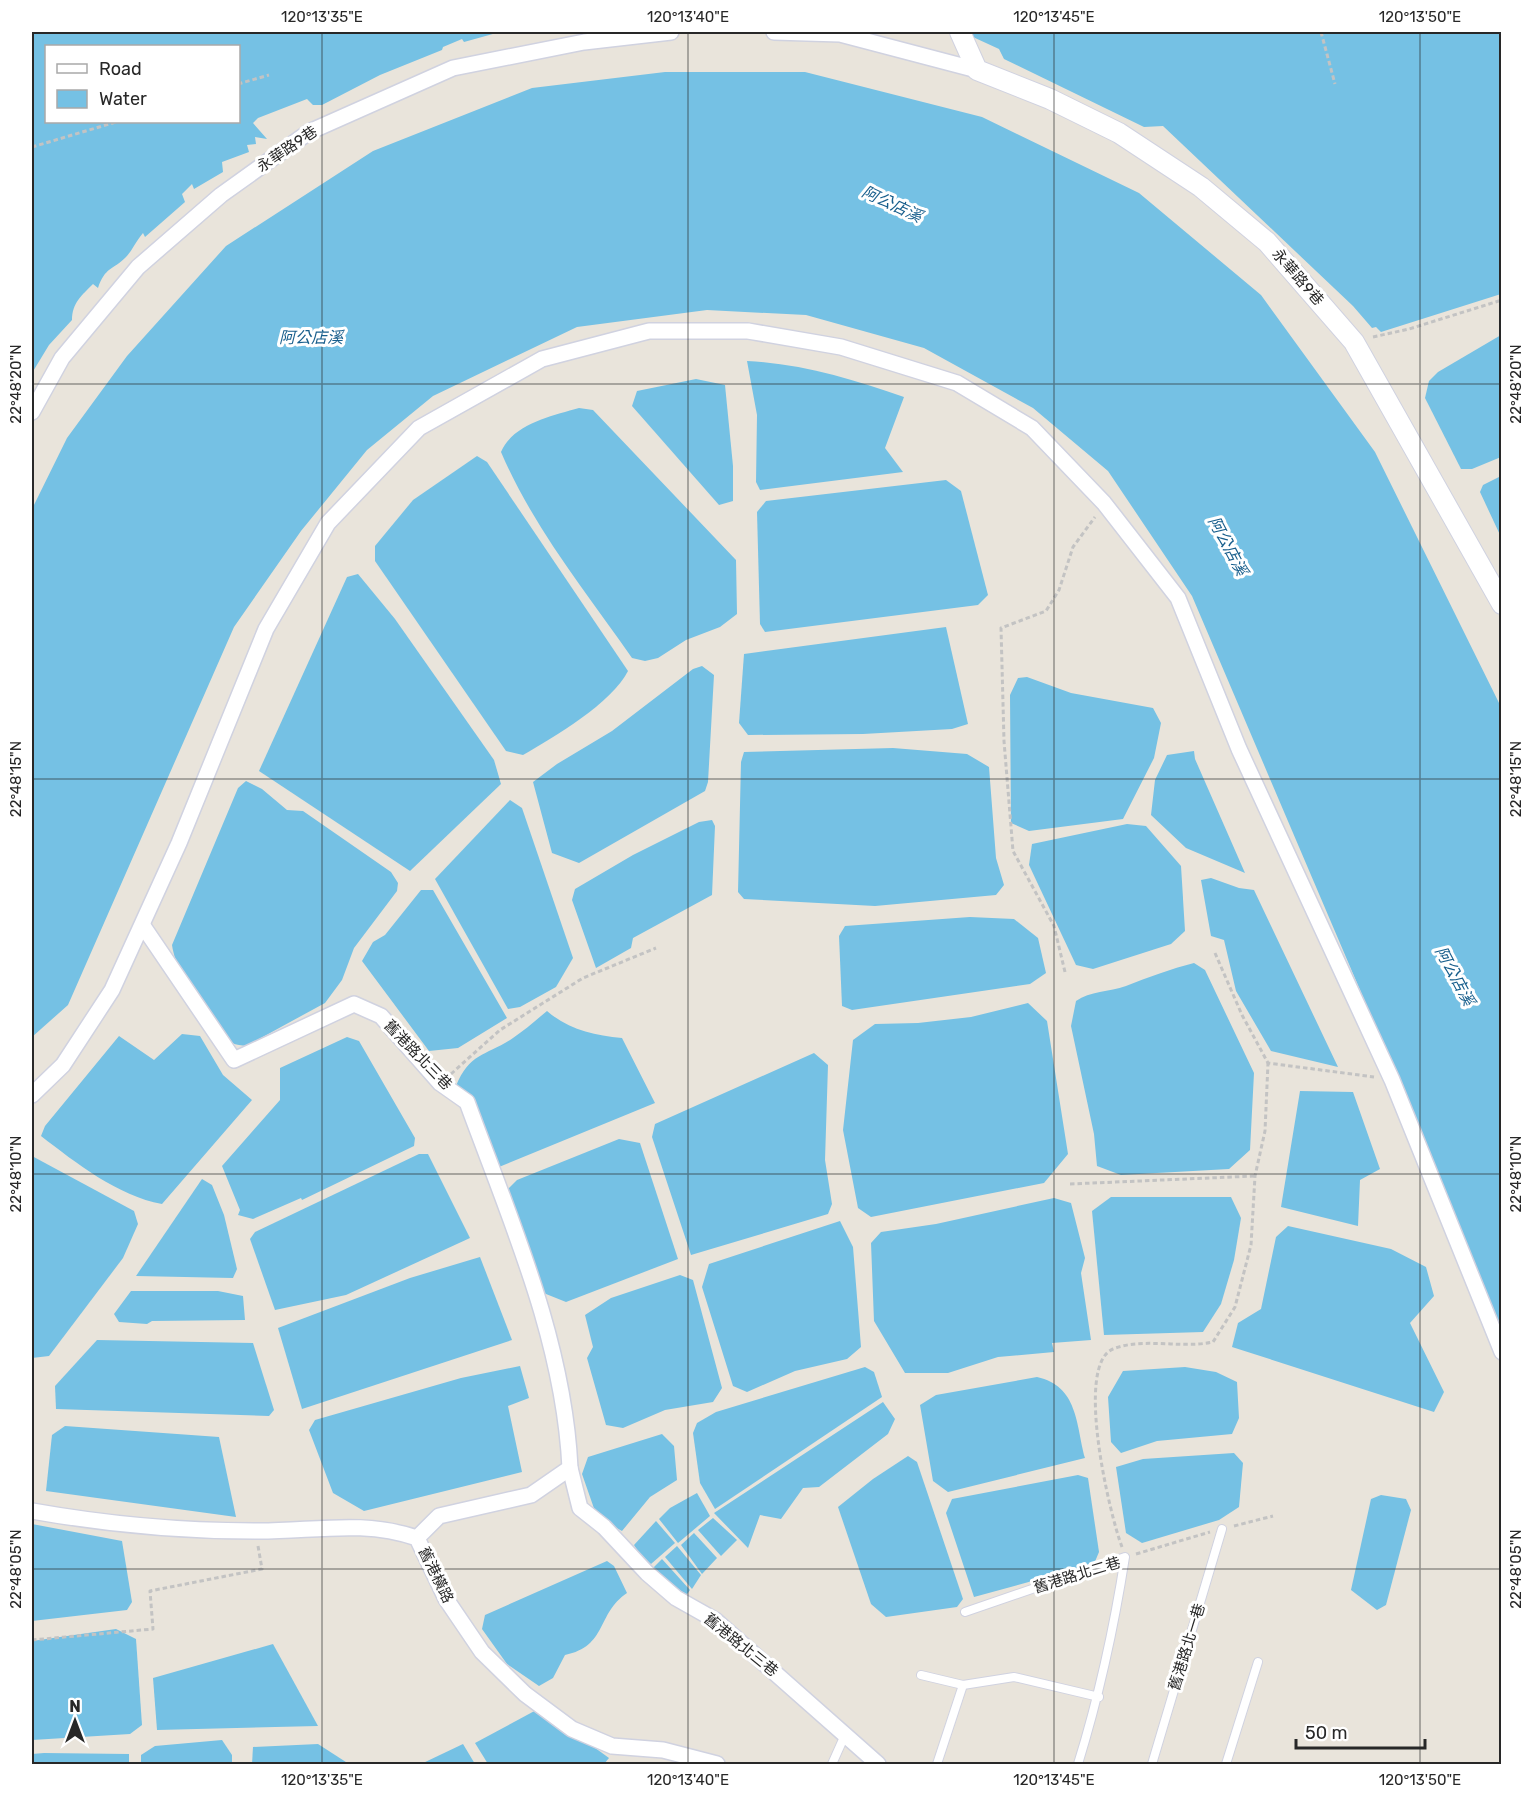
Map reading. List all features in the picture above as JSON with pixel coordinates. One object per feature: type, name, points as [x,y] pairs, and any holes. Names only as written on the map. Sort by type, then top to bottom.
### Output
[{"type":"street","name":"永華路9巷","points":[[32,412],[62,358],[138,267],[220,195],[309,132],[453,68],[584,42],[671,32]]},
{"type":"street","name":"永華路9巷","points":[[774,32],[840,33],[977,70],[1050,99],[1119,133],[1201,187],[1267,242],[1354,342],[1502,604]]},
{"type":"street","points":[[960,32],[977,70]]},
{"type":"street","points":[[32,1095],[63,1065],[112,990],[143,926],[266,629],[328,523],[419,428],[542,359],[649,331],[748,331],[841,347],[957,383],[1032,428],[1104,503],[1178,598],[1239,749],[1392,1080],[1502,1352]]},
{"type":"street","name":"舊港路北三巷","points":[[143,926],[234,1060],[354,1004],[381,1016],[440,1083],[467,1101],[542,1309],[568,1420],[570,1468],[580,1508],[604,1527],[647,1573],[676,1598],[715,1620],[846,1733],[878,1764]]},
{"type":"street","points":[[417,1538],[439,1516],[531,1495],[570,1468]]},
{"type":"street","name":"舊港橫路","points":[[32,1511],[103,1524],[255,1532],[334,1526],[391,1529],[417,1538],[446,1599],[482,1652],[525,1694],[572,1730],[612,1746],[663,1750],[717,1764]]},
{"type":"lane","name":"舊港路北一巷","points":[[1152,1764],[1222,1529]]},
{"type":"lane","name":"舊港路北二巷","points":[[965,1612],[1125,1557],[1114,1630],[1099,1697],[1078,1764]]},
{"type":"lane","points":[[1226,1764],[1258,1662]]},
{"type":"lane","points":[[921,1675],[963,1685],[1014,1677],[1099,1697]]},
{"type":"lane","points":[[937,1764],[963,1685]]},
{"type":"lane","points":[[832,1764],[846,1733]]},
{"type":"path","points":[[1322,32],[1335,84]]},
{"type":"path","points":[[240,83],[269,75]]},
{"type":"path","points":[[32,147],[113,123]]},
{"type":"path","points":[[1354,342],[1409,329],[1502,300]]},
{"type":"path","points":[[1065,972],[1054,926],[1013,851],[1005,741],[1001,628],[1046,611],[1059,590],[1073,548],[1104,503]]},
{"type":"path","points":[[440,1083],[500,1030],[583,978],[656,948]]},
{"type":"path","points":[[1215,953],[1242,1015],[1268,1063],[1265,1131],[1255,1176],[1251,1245],[1235,1307],[1213,1342],[1193,1347],[1157,1343],[1112,1350],[1101,1360],[1095,1382],[1099,1443],[1113,1524],[1125,1557],[1273,1516]]},
{"type":"path","points":[[1268,1063],[1392,1080]]},
{"type":"path","points":[[1070,1184],[1255,1176]]},
{"type":"path","points":[[32,1640],[153,1629],[150,1591],[262,1569],[255,1532]]},
{"type":"water","points":[[32,32],[500,32],[464,42],[462,39],[443,47],[442,50],[380,75],[322,105],[313,105],[307,99],[258,118],[253,123],[267,139],[255,137],[256,144],[247,145],[249,152],[222,162],[223,172],[194,189],[192,184],[182,194],[185,202],[145,237],[143,233],[126,257],[107,272],[98,288],[93,284],[82,296],[76,304],[72,320],[49,345],[32,373]]},
{"type":"water","points":[[962,32],[1501,32],[1501,294],[1381,332],[1376,327],[1372,328],[1353,306],[1163,126],[1144,127],[1004,59],[999,49]]},
{"type":"water","name":"阿公店溪","points":[[665,72],[805,72],[982,117],[1139,193],[1261,295],[1375,452],[1501,707],[1501,1339],[1386,1051],[1192,596],[1108,471],[1033,408],[924,348],[806,315],[707,310],[577,327],[433,396],[367,450],[301,531],[234,627],[68,1005],[32,1037],[32,509],[67,438],[127,356],[226,246],[373,151],[532,88]]},
{"type":"water","points":[[1501,335],[1501,457],[1472,469],[1461,469],[1425,398],[1429,381],[1438,372]]},
{"type":"water","points":[[747,361],[787,365],[827,373],[904,397],[885,448],[903,472],[760,490],[756,482],[757,415]]},
{"type":"water","points":[[696,379],[725,385],[733,466],[733,501],[719,505],[632,406],[637,391]]},
{"type":"water","points":[[579,408],[593,410],[736,560],[737,614],[720,627],[686,640],[658,658],[645,661],[632,658],[544,533],[528,507],[501,452],[514,434],[534,422]]},
{"type":"water","points":[[477,456],[487,462],[628,671],[620,683],[596,707],[566,729],[523,755],[506,751],[375,561],[375,546],[413,500]]},
{"type":"water","points":[[1501,476],[1501,537],[1480,492],[1483,485]]},
{"type":"water","points":[[946,480],[961,491],[988,595],[978,605],[765,632],[760,624],[757,512],[766,501]]},
{"type":"water","points":[[358,574],[395,619],[494,760],[501,784],[410,871],[259,771],[347,577]]},
{"type":"water","points":[[946,627],[968,724],[952,729],[863,734],[748,735],[739,723],[744,654]]},
{"type":"water","points":[[702,666],[714,675],[708,782],[705,791],[579,863],[552,853],[533,782],[557,764],[612,731],[693,669]]},
{"type":"water","points":[[1027,677],[1071,693],[1153,708],[1161,723],[1154,758],[1123,819],[1029,831],[1011,823],[1010,695],[1018,678]]},
{"type":"water","points":[[893,748],[967,754],[989,767],[996,858],[1004,885],[996,895],[875,906],[744,899],[738,892],[741,762],[744,752]]},
{"type":"water","points":[[1194,751],[1195,759],[1245,873],[1186,848],[1151,815],[1155,780],[1167,755]]},
{"type":"water","points":[[246,781],[262,789],[287,810],[303,811],[391,872],[398,883],[397,891],[354,948],[342,980],[325,1003],[246,1046],[234,1044],[222,1036],[203,1014],[186,985],[172,945],[238,788]]},
{"type":"water","points":[[510,800],[522,808],[573,958],[556,987],[520,1007],[508,1009],[435,879]]},
{"type":"water","points":[[712,820],[715,826],[712,895],[633,938],[631,948],[596,968],[572,900],[575,889],[633,855],[699,822]]},
{"type":"water","points":[[1127,824],[1146,826],[1181,866],[1185,931],[1171,944],[1093,969],[1076,965],[1029,865],[1032,844]]},
{"type":"water","points":[[1211,878],[1239,888],[1254,890],[1338,1067],[1271,1051],[1236,991],[1224,940],[1211,936],[1201,880]]},
{"type":"water","points":[[421,890],[433,890],[507,1018],[458,1048],[429,1051],[362,961],[373,942],[385,935]]},
{"type":"water","points":[[970,917],[1014,919],[1038,938],[1046,973],[1030,984],[852,1010],[842,1006],[839,936],[845,926]]},
{"type":"water","points":[[1194,963],[1205,970],[1254,1073],[1250,1150],[1229,1169],[1121,1175],[1097,1166],[1094,1134],[1071,1026],[1076,1001],[1087,995],[1120,988]]},
{"type":"water","points":[[1028,1003],[1047,1021],[1068,1154],[1044,1183],[871,1217],[858,1208],[843,1130],[853,1040],[875,1024],[918,1023],[971,1017]]},
{"type":"water","points":[[547,1011],[573,1027],[622,1038],[655,1103],[499,1167],[456,1086],[461,1075],[473,1061],[513,1038]]},
{"type":"water","points":[[182,1034],[200,1036],[223,1075],[252,1100],[162,1204],[129,1194],[114,1186],[83,1167],[41,1136],[45,1126],[119,1036],[154,1060]]},
{"type":"water","points":[[347,1037],[359,1041],[415,1138],[414,1146],[302,1200],[301,1198],[253,1219],[238,1215],[240,1210],[222,1166],[280,1100],[280,1068]]},
{"type":"water","points":[[814,1053],[828,1065],[825,1160],[832,1204],[828,1214],[691,1255],[652,1137],[655,1124]]},
{"type":"water","points":[[1300,1091],[1353,1092],[1380,1169],[1360,1180],[1358,1226],[1281,1207]]},
{"type":"water","points":[[619,1139],[640,1143],[678,1259],[566,1302],[541,1292],[506,1191],[517,1180]]},
{"type":"water","points":[[419,1154],[428,1154],[470,1238],[346,1295],[275,1310],[250,1239],[255,1232]]},
{"type":"water","points":[[32,1156],[134,1211],[138,1224],[123,1258],[49,1356],[32,1358]]},
{"type":"water","points":[[202,1179],[212,1185],[224,1215],[237,1269],[233,1278],[136,1276]]},
{"type":"water","points":[[1111,1197],[1231,1197],[1241,1218],[1234,1260],[1221,1304],[1203,1332],[1104,1335],[1092,1211]]},
{"type":"water","points":[[1054,1198],[1071,1203],[1085,1258],[1081,1273],[1091,1340],[1052,1343],[1054,1352],[998,1357],[948,1373],[905,1373],[874,1321],[871,1243],[881,1232],[936,1224]]},
{"type":"water","points":[[840,1221],[853,1247],[861,1347],[847,1359],[795,1371],[747,1392],[733,1386],[702,1287],[709,1264]]},
{"type":"water","points":[[1288,1226],[1391,1249],[1426,1267],[1434,1296],[1410,1323],[1444,1392],[1434,1412],[1232,1347],[1238,1323],[1261,1309],[1276,1237]]},
{"type":"water","points":[[480,1257],[512,1340],[302,1409],[278,1328],[410,1278]]},
{"type":"water","points":[[680,1275],[693,1280],[722,1388],[713,1402],[665,1410],[623,1428],[606,1425],[587,1358],[593,1347],[585,1315],[611,1298]]},
{"type":"water","points":[[131,1291],[218,1291],[243,1296],[245,1320],[152,1321],[147,1324],[119,1322],[114,1314]]},
{"type":"water","points":[[97,1340],[253,1343],[274,1410],[269,1416],[56,1409],[55,1386]]},
{"type":"water","points":[[520,1366],[529,1398],[508,1406],[522,1472],[364,1511],[333,1493],[309,1430],[315,1420],[461,1378]]},
{"type":"water","points":[[865,1367],[874,1372],[882,1397],[715,1509],[700,1483],[693,1433],[697,1423],[716,1412]]},
{"type":"water","points":[[1185,1367],[1216,1372],[1237,1382],[1239,1418],[1232,1434],[1157,1441],[1121,1453],[1111,1442],[1108,1397],[1123,1371]]},
{"type":"water","points":[[1037,1377],[1061,1389],[1068,1398],[1077,1420],[1085,1458],[948,1492],[933,1481],[920,1405],[936,1395]]},
{"type":"water","points":[[883,1402],[895,1419],[888,1434],[819,1487],[803,1488],[781,1519],[760,1515],[748,1548],[714,1513]]},
{"type":"water","points":[[65,1426],[219,1437],[236,1517],[46,1491],[52,1435]]},
{"type":"water","points":[[662,1434],[674,1446],[677,1480],[650,1497],[622,1531],[597,1517],[582,1474],[588,1457]]},
{"type":"water","points":[[1234,1453],[1243,1463],[1239,1507],[1219,1520],[1142,1543],[1126,1533],[1116,1467],[1143,1459]]},
{"type":"water","points":[[908,1456],[917,1462],[963,1599],[957,1607],[886,1617],[871,1604],[838,1507],[873,1479]]},
{"type":"water","points":[[1078,1475],[1088,1478],[1099,1552],[1094,1564],[974,1597],[946,1513],[952,1499]]},
{"type":"water","points":[[697,1493],[710,1516],[678,1543],[659,1519],[670,1508]]},
{"type":"water","points":[[1381,1495],[1406,1499],[1411,1510],[1386,1605],[1377,1610],[1351,1590],[1371,1499]]},
{"type":"water","points":[[713,1518],[737,1540],[721,1556],[698,1530]]},
{"type":"water","points":[[656,1521],[675,1543],[651,1564],[644,1561],[634,1545]]},
{"type":"water","points":[[32,1524],[122,1541],[132,1602],[127,1610],[32,1621]]},
{"type":"water","points":[[694,1533],[717,1558],[702,1574],[681,1545]]},
{"type":"water","points":[[677,1546],[701,1575],[692,1589],[665,1557]]},
{"type":"water","points":[[662,1559],[690,1590],[683,1600],[650,1571]]},
{"type":"water","points":[[607,1561],[614,1566],[627,1593],[610,1610],[595,1637],[579,1651],[565,1655],[553,1678],[539,1686],[507,1664],[482,1629],[485,1615]]},
{"type":"water","points":[[116,1629],[136,1639],[142,1725],[130,1734],[32,1740],[32,1641]]},
{"type":"water","points":[[273,1644],[318,1726],[157,1730],[153,1678]]},
{"type":"water","points":[[540,1708],[609,1758],[604,1764],[488,1764],[475,1743]]},
{"type":"water","points":[[222,1740],[232,1755],[232,1764],[141,1764],[141,1755],[155,1746]]},
{"type":"water","points":[[318,1744],[349,1764],[252,1764],[253,1747]]},
{"type":"water","points":[[463,1744],[475,1764],[421,1764]]},
{"type":"water","points":[[32,1754],[129,1754],[129,1764],[32,1764]]}]
